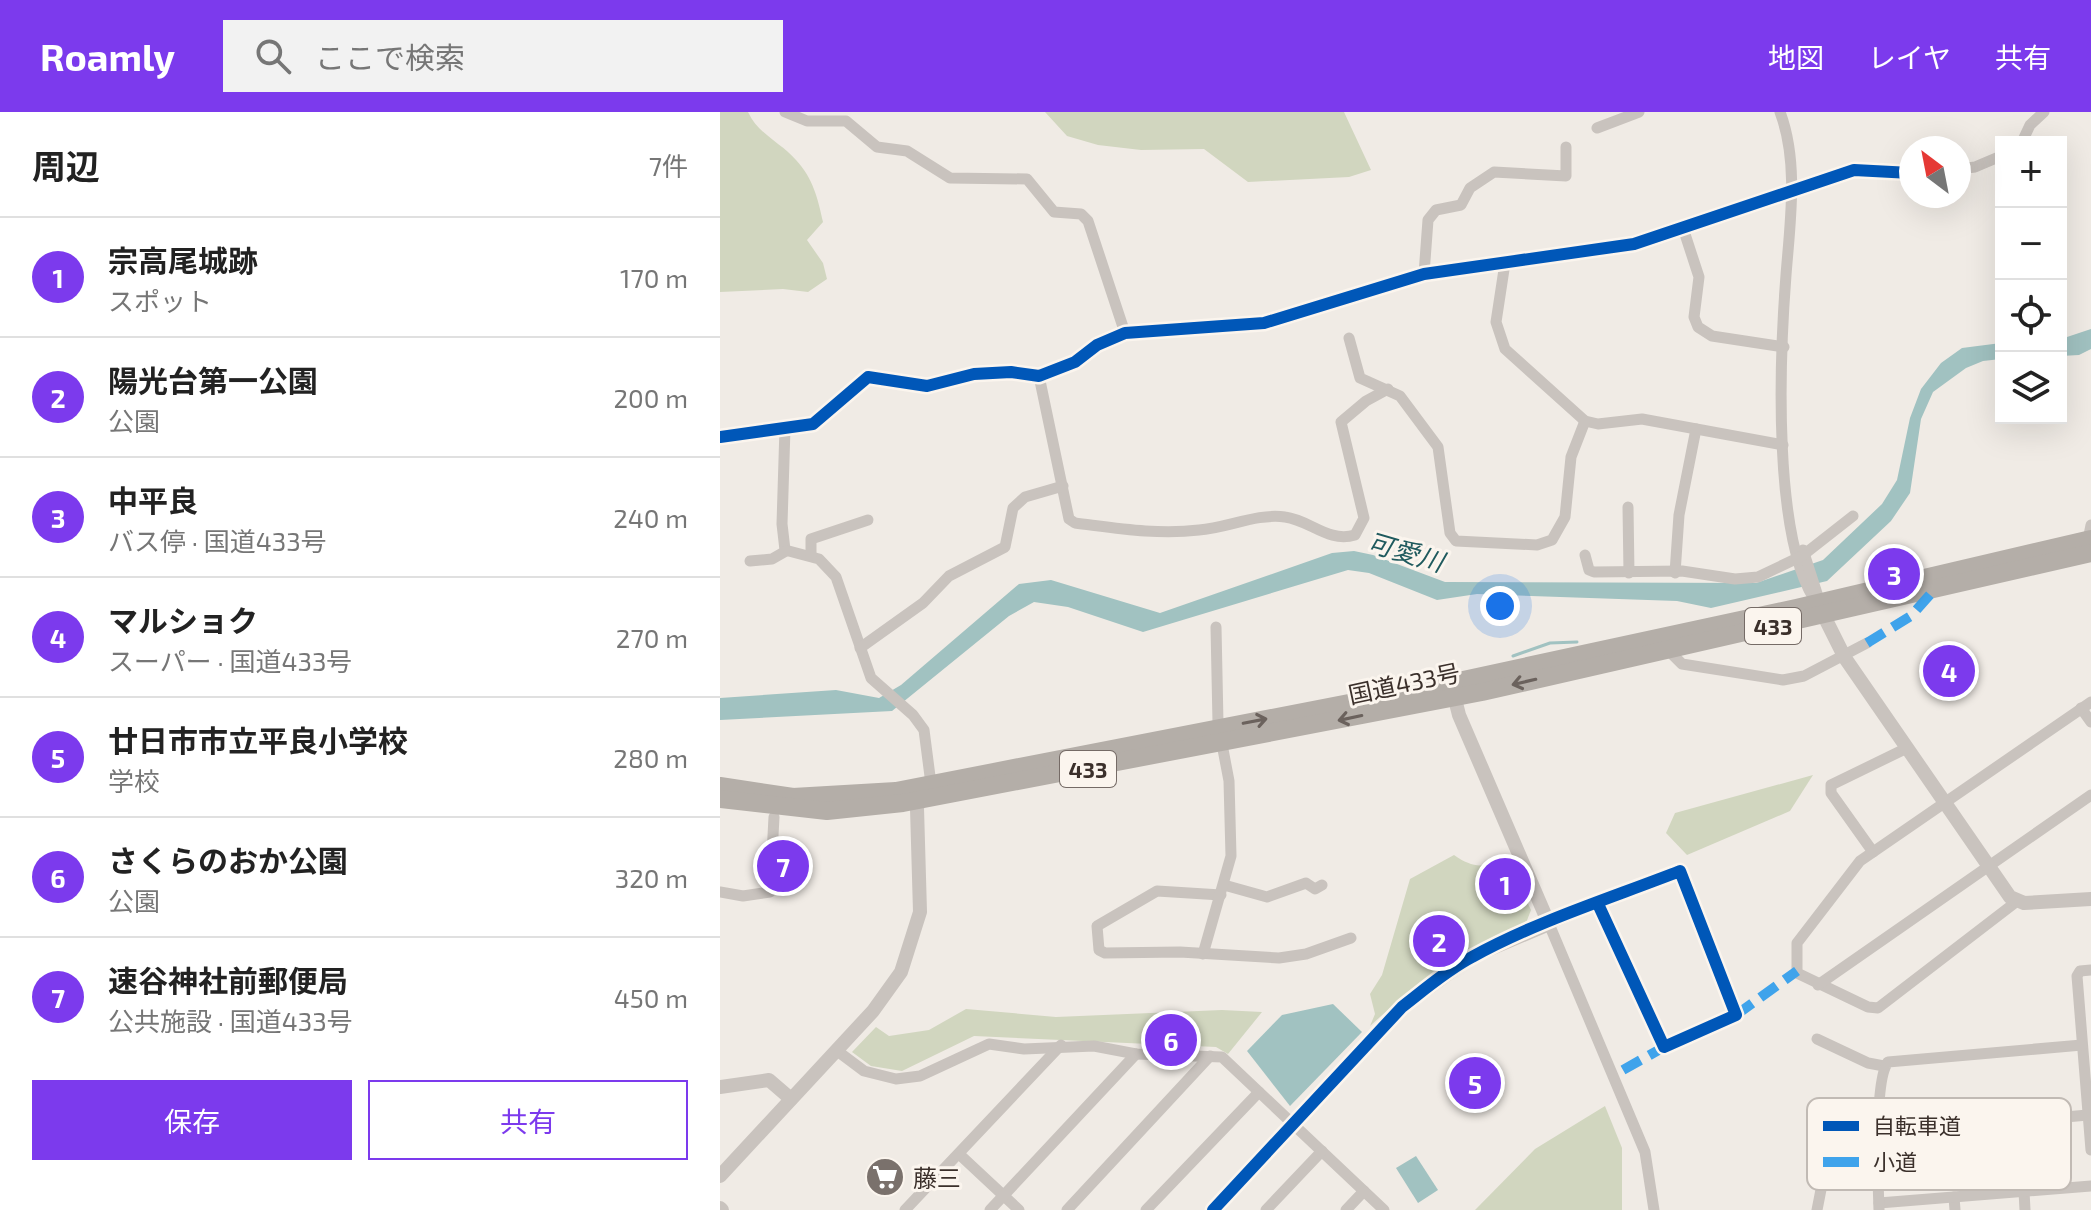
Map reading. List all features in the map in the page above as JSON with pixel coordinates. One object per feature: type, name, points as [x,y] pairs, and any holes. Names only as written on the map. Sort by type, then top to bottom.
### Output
[{"type":"highway","name":"国道433号","points":[[1453,690],[1817,599],[2090,542]]},
{"type":"highway","name":"国道433号","points":[[720,799],[774,808],[827,811],[913,806],[1220,736],[1668,650],[1817,599]]},
{"type":"highway","name":"国道433号","points":[[720,786],[793,797],[820,797],[931,784],[1220,736]]},
{"type":"street","points":[[785,112],[807,121],[846,121],[877,147],[907,151],[950,178],[1027,179],[1054,212],[1081,214],[1088,221],[1125,333]]},
{"type":"street","points":[[1597,128],[1639,112]]},
{"type":"street","points":[[1780,112],[1787,133],[1791,193],[1783,445],[1790,529],[1844,657],[2016,902]]},
{"type":"street","points":[[2025,136],[2030,125],[2044,112]]},
{"type":"street","points":[[1424,274],[1428,220],[1436,210],[1461,205],[1470,188],[1494,172],[1566,176],[1566,147]]},
{"type":"street","points":[[1971,168],[1995,159]]},
{"type":"street","points":[[720,437],[813,424],[868,377],[927,386],[974,374],[1011,372],[1039,376],[1075,362],[1097,345],[1125,333],[1264,323],[1304,308],[1336,302],[1424,274],[1634,244],[1854,170],[1899,172]]},
{"type":"street","points":[[1683,228],[1699,277],[1694,317],[1698,327],[1712,336],[1784,347]]},
{"type":"street","points":[[1505,263],[1496,322],[1505,349],[1585,421],[1598,424],[1642,419],[1783,445]]},
{"type":"street","points":[[1349,338],[1360,378],[1400,396],[1438,447],[1450,533],[1460,542],[1537,545],[1552,540],[1565,517],[1571,457],[1585,421]]},
{"type":"street","points":[[1039,376],[1067,516],[1075,523],[1183,532],[1285,517],[1333,537],[1353,536],[1364,519],[1341,422],[1364,402],[1388,389]]},
{"type":"street","points":[[785,428],[782,524],[786,551]]},
{"type":"street","points":[[1675,573],[1679,515],[1696,429]]},
{"type":"street","points":[[860,648],[923,603],[949,576],[1005,547],[1011,511],[1024,498],[1063,486]]},
{"type":"street","points":[[1628,507],[1629,573]]},
{"type":"street","points":[[1585,555],[1591,572],[1675,573],[1746,579],[1768,574],[1802,559],[1853,516]]},
{"type":"street","points":[[811,555],[811,539],[868,520]]},
{"type":"street","points":[[720,1176],[884,998],[901,972],[913,943],[921,897],[913,806],[931,784],[924,730],[871,678],[836,577],[826,564],[811,555],[786,551],[772,559],[750,561]]},
{"type":"street","points":[[1203,954],[1231,851],[1229,781],[1220,736],[1216,627]]},
{"type":"street","points":[[1668,650],[1682,664],[1783,680],[1804,676],[1867,643]]},
{"type":"street","points":[[1453,690],[1645,1152],[1654,1210]]},
{"type":"street","points":[[2091,722],[2086,705],[1858,863],[1797,943],[1797,973],[1868,1007],[1878,1008],[2016,902],[2091,899]]},
{"type":"street","points":[[1873,852],[1831,793],[1831,785],[1907,748]]},
{"type":"street","points":[[1818,985],[2091,795]]},
{"type":"street","points":[[720,892],[743,896],[770,892],[774,817]]},
{"type":"street","points":[[1213,1210],[1415,997],[1471,957],[1549,924],[1598,904],[1680,871],[1736,1015],[1664,1047],[1598,904]]},
{"type":"street","points":[[1322,885],[1315,889],[1305,883],[1267,897],[1222,890],[1157,891],[1096,929],[1102,952],[1293,957],[1351,938]]},
{"type":"street","points":[[2091,970],[2080,971],[2077,976],[2091,1150]]},
{"type":"street","points":[[1817,1039],[1868,1063],[1884,1066],[1892,1061],[2082,1045]]},
{"type":"street","points":[[836,1050],[864,1071],[907,1078],[989,1044],[1024,1049],[1061,1045],[1094,1046],[1136,1054],[1222,1057],[1384,1210]]},
{"type":"street","points":[[905,1210],[1061,1045]]},
{"type":"street","points":[[990,1210],[1136,1054]]},
{"type":"street","points":[[1067,1210],[1210,1056]]},
{"type":"street","points":[[1878,1098],[1884,1066]]},
{"type":"street","points":[[720,1087],[769,1080],[791,1099]]},
{"type":"street","points":[[1146,1210],[1259,1092]]},
{"type":"street","points":[[2071,1116],[2088,1115]]},
{"type":"street","points":[[1266,1210],[1322,1151]]},
{"type":"street","points":[[959,1154],[1019,1210]]},
{"type":"street","points":[[2071,1187],[2091,1186]]},
{"type":"street","points":[[1817,1210],[1821,1190]]},
{"type":"street","points":[[1879,1207],[2037,1190]]},
{"type":"street","points":[[1346,1210],[1364,1191]]},
{"type":"street","points":[[2024,1191],[2025,1210]]},
{"type":"street","points":[[1954,1197],[1955,1210]]},
{"type":"green space","points":[[720,112],[748,112],[763,132],[796,160],[811,181],[823,222],[807,240],[823,263],[827,279],[808,292],[783,289],[720,292]]},
{"type":"green space","points":[[1045,112],[1344,112],[1371,170],[1349,177],[1248,182],[1204,149],[1141,150],[1098,145],[1067,136]]},
{"type":"green space","points":[[1813,775],[1790,811],[1687,855],[1666,833],[1675,813]]},
{"type":"green space","points":[[1454,855],[1468,863],[1480,865],[1506,857],[1531,910],[1526,923],[1483,943],[1444,967],[1370,1026],[1375,1014],[1370,994],[1382,975],[1410,879]]},
{"type":"green space","points":[[966,1009],[1056,1017],[1222,1010],[1262,1012],[1228,1054],[1216,1047],[974,1036],[902,1071],[871,1066],[852,1052],[876,1027],[889,1036],[929,1030]]},
{"type":"green space","points":[[1605,1106],[1622,1148],[1622,1210],[1475,1210],[1535,1149]]},
{"type":"water","points":[[2091,329],[2091,349],[2079,355],[2067,356],[2067,337]]},
{"type":"water","points":[[1995,344],[1995,360],[1966,368],[1933,392],[1921,419],[1910,493],[1891,521],[1827,581],[1711,608],[1677,601],[1477,594],[1437,600],[1369,573],[1348,570],[1143,632],[1068,607],[1034,602],[1009,616],[892,711],[720,720],[720,698],[836,690],[879,698],[901,685],[1019,584],[1051,580],[1160,613],[1332,553],[1354,551],[1445,582],[1756,583],[1823,560],[1882,504],[1897,480],[1910,418],[1921,389],[1941,363],[1962,348]]},
{"type":"water","points":[[1333,1004],[1362,1032],[1290,1106],[1247,1051],[1282,1015]]},
{"type":"water","points":[[1416,1156],[1438,1190],[1418,1203],[1396,1168]]},
{"type":"waterway","points":[[1513,656],[1550,643],[1577,642]]},
{"type":"marked path","points":[[1867,643],[1911,616],[1935,589]]},
{"type":"marked path","points":[[1736,1015],[1797,971]]},
{"type":"marked path","points":[[1623,1070],[1664,1047]]},
{"type":"cycle path","points":[[720,437],[813,424],[868,377],[927,386],[974,374],[1011,372],[1039,376],[1075,362],[1097,345],[1125,333],[1264,323],[1424,274],[1634,244],[1854,170],[1899,172]]},
{"type":"cycle path","points":[[1213,1210],[1402,1007],[1445,974],[1522,932],[1680,871],[1736,1015],[1664,1047],[1598,904]]},
{"type":"place","name":"中平良","points":[[1894,574]]},
{"type":"place","name":"マルショク","points":[[1949,671]]},
{"type":"place","name":"速谷神社前郵便局","points":[[783,866]]},
{"type":"place","name":"宗高尾城跡","points":[[1505,884]]},
{"type":"place","name":"陽光台第一公園","points":[[1439,941]]},
{"type":"place","name":"さくらのおか公園","points":[[1171,1040]]},
{"type":"place","name":"廿日市市立平良小学校","points":[[1475,1083]]},
{"type":"place","name":"藤三","points":[[885,1177]]},
{"type":"water label","name":"可愛川","points":[[1406,551]]}]
